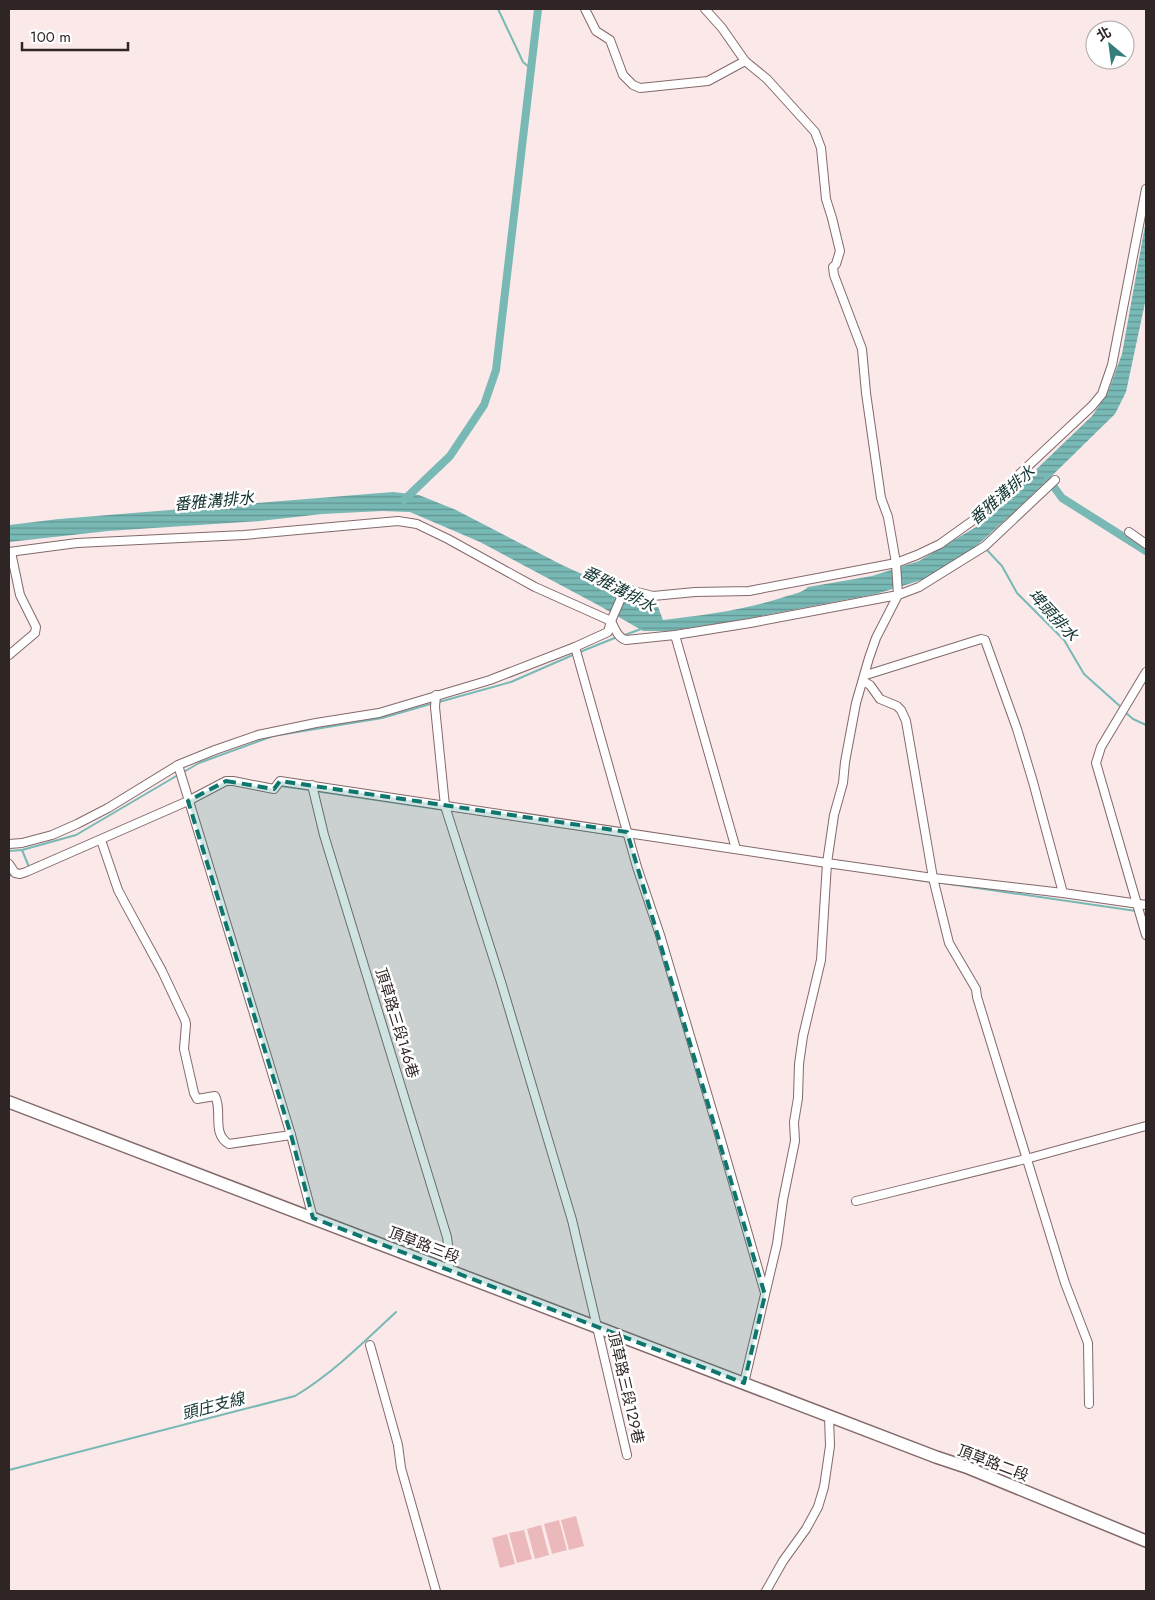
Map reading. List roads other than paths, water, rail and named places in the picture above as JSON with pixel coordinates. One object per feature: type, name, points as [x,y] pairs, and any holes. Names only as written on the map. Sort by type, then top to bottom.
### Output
[{"type":"street","points":[[585,9],[596,31],[610,40],[622,75],[640,88],[708,80],[745,61]]},
{"type":"street","points":[[705,9],[722,28],[745,61],[767,78],[815,132],[821,148],[826,199],[840,251],[836,264],[833,267],[834,275],[862,349],[867,402],[881,498],[888,517],[896,563],[898,595],[876,638],[856,703],[843,783],[834,815],[827,863],[821,960],[803,1036],[799,1064],[798,1098],[794,1122],[795,1141],[783,1200],[777,1244],[744,1383]]},
{"type":"street","points":[[9,844],[22,843],[52,835],[77,824],[108,808],[178,765],[258,734],[379,713],[435,700],[577,652],[608,632],[625,589],[653,596],[695,592],[749,591],[896,563],[940,544],[975,519],[1011,482],[1088,410],[1102,394],[1112,365],[1146,189]]},
{"type":"street","points":[[9,656],[35,633],[36,627],[20,595],[10,552],[77,543],[244,535],[398,521],[417,524],[535,587],[611,621],[619,636],[626,640],[675,635],[750,623],[898,595],[919,587],[985,546],[1055,480]]},
{"type":"street","points":[[1129,532],[1146,544]]},
{"type":"street","points":[[675,635],[736,849]]},
{"type":"street","points":[[864,678],[981,639],[985,640],[1020,738],[1063,892]]},
{"type":"street","points":[[577,652],[637,867],[660,935],[765,1295]]},
{"type":"street","points":[[1146,672],[1101,747],[1096,764],[1142,905],[1146,935]]},
{"type":"street","points":[[864,678],[880,699],[897,706],[901,710],[906,721],[933,878],[949,944],[976,989],[1065,1283],[1088,1343],[1089,1404]]},
{"type":"street","name":"頂草路三段129巷","points":[[435,700],[445,806],[501,982],[572,1220],[627,1455]]},
{"type":"street","points":[[178,765],[291,1135],[313,1218]]},
{"type":"street","points":[[9,864],[15,873],[20,874],[188,801],[226,781],[274,789],[280,781],[827,863],[933,878],[1063,892],[1142,905]]},
{"type":"street","name":"頂草路三段146巷","points":[[312,785],[324,835],[447,1237],[450,1259],[448,1270]]},
{"type":"street","points":[[101,840],[120,896],[162,972],[185,1020],[184,1049],[194,1093],[197,1098],[215,1096],[218,1101],[221,1137],[229,1144],[291,1135]]},
{"type":"street","name":"頂草路三段","points":[[9,1102],[829,1416]]},
{"type":"street","points":[[856,1201],[1026,1159],[1146,1126]]},
{"type":"street","points":[[370,1345],[398,1445],[401,1468],[436,1591]]},
{"type":"street","points":[[766,1591],[818,1507],[824,1487],[830,1446],[829,1416]]},
{"type":"street","name":"頂草路二段","points":[[829,1416],[966,1467],[1146,1541]]},
{"type":"water","points":[[1146,220],[1146,298],[1126,392],[1115,414],[1023,504],[974,548],[925,579],[876,594],[735,621],[669,631],[643,631],[480,542],[410,512],[382,511],[322,514],[260,521],[108,531],[9,542],[9,525],[59,519],[393,492],[419,495],[456,510],[562,565],[658,607],[663,620],[741,608],[796,594],[808,587],[872,576],[919,561],[976,527],[1092,416],[1108,392],[1122,354]]},
{"type":"waterway","points":[[498,9],[523,62],[531,69]]},
{"type":"waterway","points":[[404,500],[450,456],[484,405],[496,370],[538,9]]},
{"type":"waterway","points":[[1048,479],[1062,498],[1146,551]]},
{"type":"waterway","name":"埤頭排水","points":[[985,548],[1002,566],[1017,593],[1064,640],[1084,674],[1122,708]]},
{"type":"waterway","points":[[622,636],[641,629]]},
{"type":"waterway","points":[[580,652],[617,637]]},
{"type":"waterway","points":[[439,702],[511,682],[575,654]]},
{"type":"waterway","points":[[182,773],[199,763],[273,736],[382,718],[434,703]]},
{"type":"waterway","name":"埤頭排水","points":[[1125,712],[1133,719],[1146,725]]},
{"type":"waterway","points":[[9,851],[22,850],[76,835],[178,775]]},
{"type":"waterway","points":[[263,783],[273,785]]},
{"type":"waterway","points":[[280,786],[310,790]]},
{"type":"waterway","points":[[315,791],[444,810]]},
{"type":"waterway","points":[[449,810],[627,837]]},
{"type":"waterway","points":[[22,850],[29,867],[39,862]]},
{"type":"waterway","points":[[9,876],[13,874]]},
{"type":"waterway","points":[[879,874],[931,882]]},
{"type":"waterway","points":[[936,882],[1136,911]]},
{"type":"waterway","name":"頭庄支線","points":[[9,1470],[295,1396],[335,1367],[396,1312]]},
{"type":"water label","name":"番雅溝排水","points":[[1002,495]]},
{"type":"water label","name":"番雅溝排水","points":[[214,501]]},
{"type":"water label","name":"番雅溝排水","points":[[619,589]]}]
